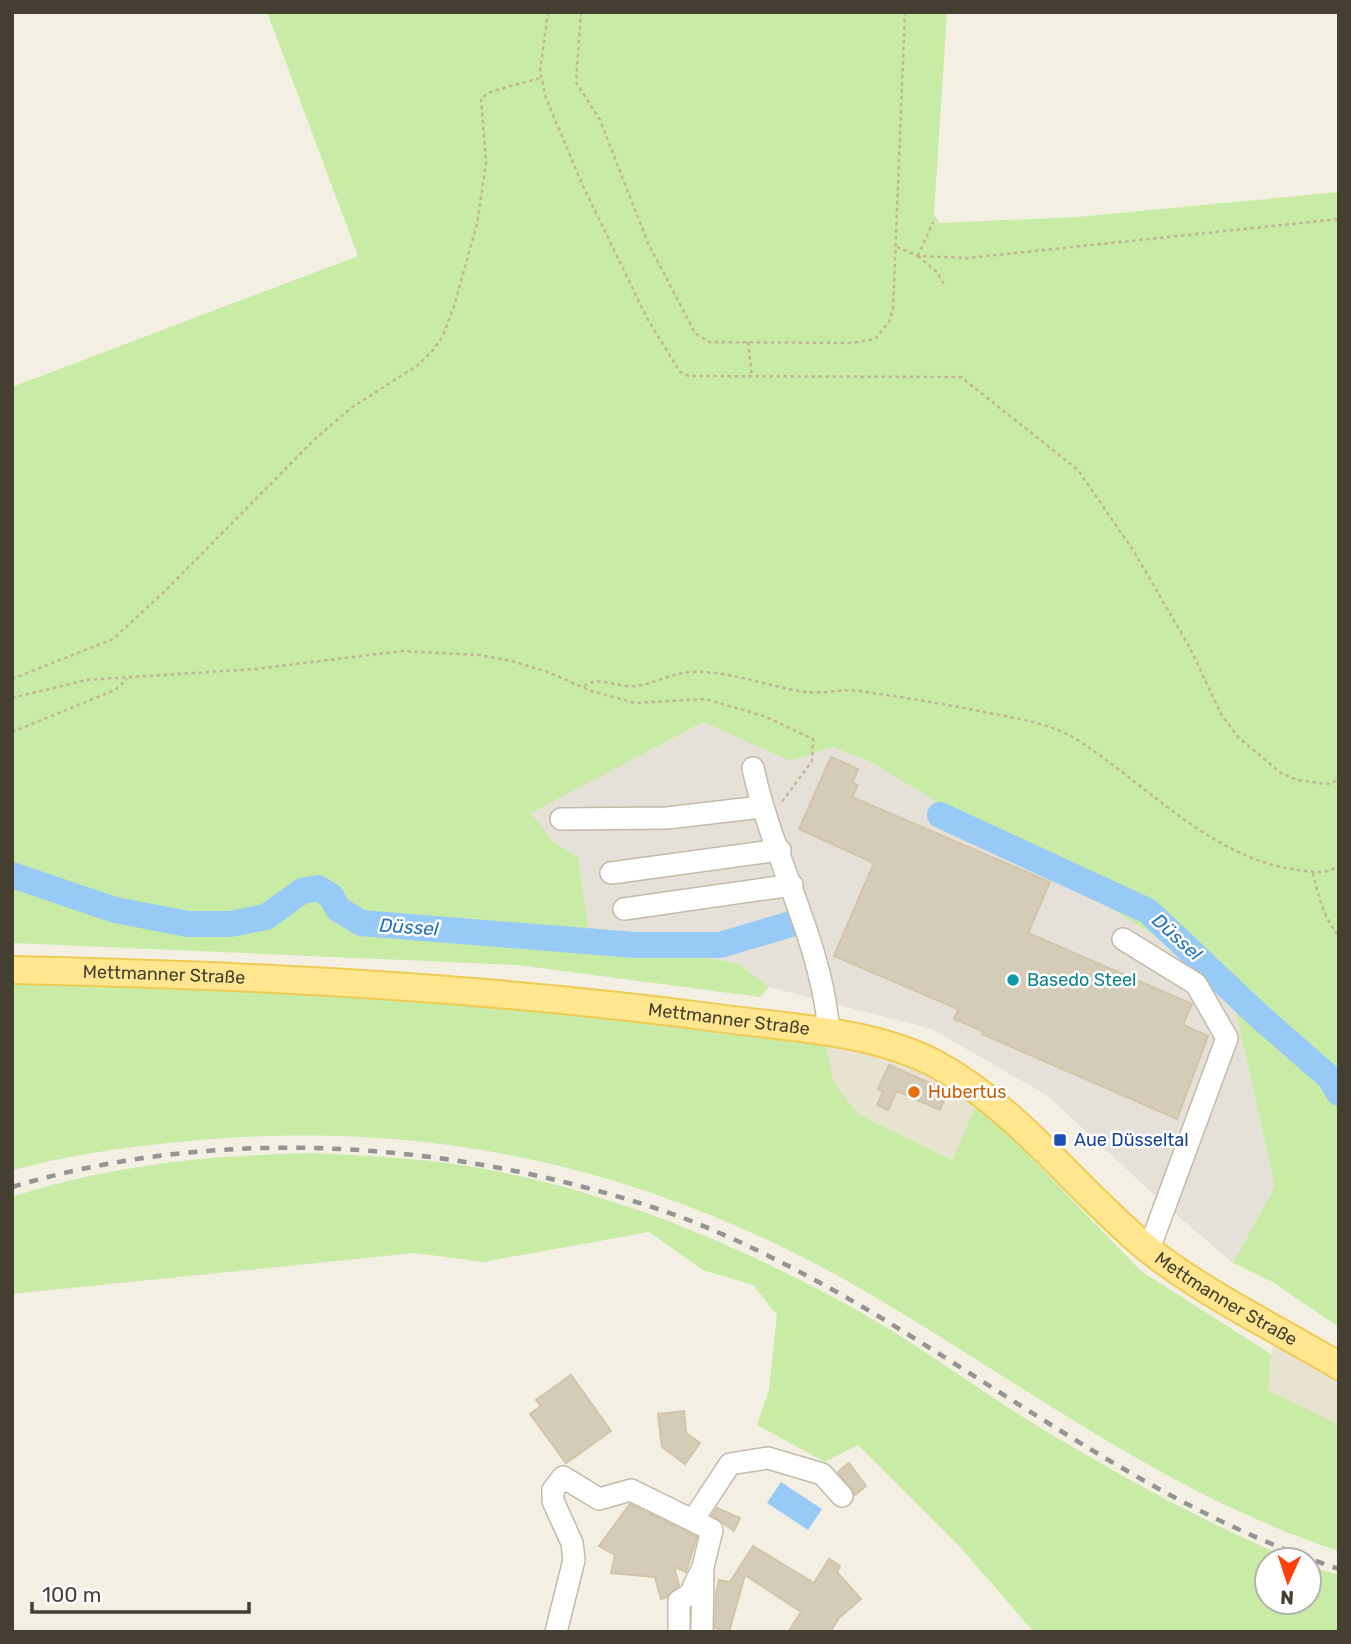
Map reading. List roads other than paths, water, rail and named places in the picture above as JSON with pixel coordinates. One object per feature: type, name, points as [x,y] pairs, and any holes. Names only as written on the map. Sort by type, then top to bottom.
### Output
[{"type":"main road","name":"Mettmanner Straße","points":[[12,970],[511,993],[829,1033],[900,1049],[934,1063],[994,1103],[1149,1249],[1205,1288],[1339,1366]]},
{"type":"lane","points":[[752,768],[763,815],[792,884],[826,996],[829,1033]]},
{"type":"lane","points":[[561,819],[763,815]]},
{"type":"lane","points":[[611,873],[779,850]]},
{"type":"lane","points":[[624,909],[792,884]]},
{"type":"lane","points":[[1123,939],[1196,984],[1227,1038],[1149,1249]]},
{"type":"lane","points":[[693,1520],[730,1464],[768,1458],[822,1474],[842,1496]]},
{"type":"lane","points":[[556,1632],[574,1560],[572,1543],[553,1502],[553,1490],[563,1476],[599,1499],[631,1490],[712,1530],[703,1567],[690,1594],[679,1601],[679,1632]]},
{"type":"lane","points":[[702,1632],[703,1567]]},
{"type":"water","points":[[781,1482],[822,1509],[808,1530],[767,1503]]},
{"type":"waterway","name":"Düssel","points":[[940,815],[1148,911],[1259,1016],[1330,1078],[1339,1093]]},
{"type":"waterway","name":"Düssel","points":[[12,875],[115,910],[188,924],[230,924],[266,917],[302,891],[318,888],[331,896],[338,909],[361,923],[635,945],[720,945],[791,924]]},
{"type":"railway","points":[[12,1187],[91,1167],[172,1154],[253,1148],[335,1149],[417,1155],[577,1185],[680,1217],[732,1238],[784,1264],[856,1303],[1150,1484],[1274,1545],[1339,1569]]},
{"type":"place","name":"Basedo Steel","points":[[1013,980]]},
{"type":"place","name":"Hubertus","points":[[914,1092]]},
{"type":"place","name":"Aue Düsseltal","points":[[1060,1140]]}]
